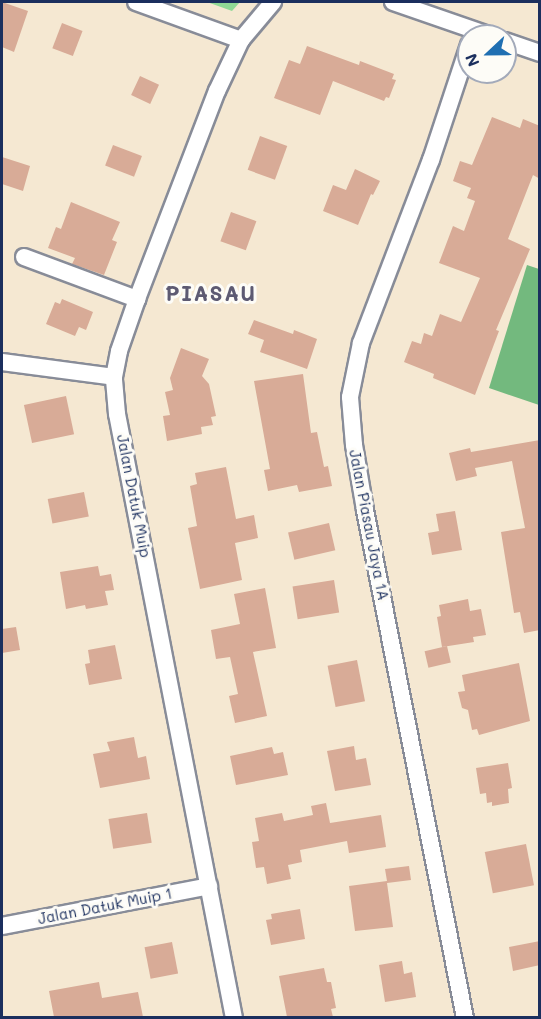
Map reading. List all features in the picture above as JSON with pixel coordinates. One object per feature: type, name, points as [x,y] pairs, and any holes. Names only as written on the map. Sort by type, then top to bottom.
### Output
[{"type":"street","points":[[136,2],[241,40]]},
{"type":"street","name":"Jalan Datuk Muip","points":[[234,1017],[117,414],[114,377],[119,351],[137,299],[217,91],[241,40],[273,2]]},
{"type":"street","points":[[393,2],[457,30]]},
{"type":"street","points":[[517,45],[540,53]]},
{"type":"street","name":"Jalan Piasau Jaya 1A","points":[[457,82],[431,160],[361,343],[350,397],[354,446],[365,510],[465,1017]]},
{"type":"street","points":[[24,257],[137,299]]},
{"type":"street","points":[[2,362],[114,377]]},
{"type":"street","name":"Jalan Datuk Muip 1","points":[[2,926],[209,886]]},
{"type":"green space","points":[[207,2],[240,2],[232,11]]},
{"type":"green space","points":[[527,265],[539,269],[539,405],[489,388]]},
{"type":"building","points":[[2,2],[28,11],[14,52],[2,47]]},
{"type":"building","points":[[62,23],[83,31],[73,56],[52,48]]},
{"type":"building","points":[[307,46],[359,65],[360,61],[394,74],[392,79],[396,80],[389,98],[386,97],[384,101],[333,81],[320,115],[274,98],[289,60],[300,64]]},
{"type":"building","points":[[140,76],[159,85],[150,104],[131,95]]},
{"type":"building","points":[[492,117],[520,128],[523,119],[540,126],[540,179],[533,175],[508,239],[530,249],[496,330],[499,331],[475,395],[433,378],[434,374],[404,362],[412,341],[421,344],[424,333],[432,336],[440,314],[461,322],[480,278],[439,263],[453,226],[464,231],[475,201],[467,198],[471,188],[453,181],[460,161],[472,165]]},
{"type":"building","points":[[260,136],[287,146],[275,180],[248,170]]},
{"type":"building","points":[[113,145],[142,156],[134,177],[105,166]]},
{"type":"building","points":[[2,157],[30,166],[23,191],[2,184]]},
{"type":"building","points":[[355,169],[380,181],[373,195],[371,194],[358,225],[323,211],[333,185],[346,190]]},
{"type":"building","points":[[71,202],[120,222],[112,240],[117,242],[104,275],[72,264],[75,258],[48,248],[56,227],[61,229]]},
{"type":"building","points":[[231,212],[256,221],[246,250],[220,241]]},
{"type":"building","points":[[62,299],[93,312],[86,330],[79,327],[75,336],[46,324],[55,302],[60,304]]},
{"type":"building","points":[[254,320],[293,334],[294,330],[317,339],[307,369],[260,352],[264,340],[248,334]]},
{"type":"building","points":[[181,348],[209,359],[202,376],[209,384],[216,416],[211,417],[213,425],[201,427],[202,434],[167,441],[163,416],[170,415],[165,392],[173,390],[170,378]]},
{"type":"building","points":[[303,374],[311,433],[317,432],[324,467],[328,466],[332,486],[299,492],[297,485],[268,491],[264,470],[270,469],[254,381]]},
{"type":"building","points":[[66,396],[74,434],[32,443],[24,405]]},
{"type":"building","points":[[540,440],[540,630],[524,633],[520,612],[514,613],[501,532],[525,528],[512,461],[475,468],[477,476],[456,481],[449,453],[470,448],[471,452]]},
{"type":"building","points":[[226,467],[236,519],[254,515],[258,538],[235,543],[242,580],[200,589],[188,528],[197,526],[190,486],[197,484],[195,473]]},
{"type":"building","points":[[84,492],[89,517],[52,524],[48,499]]},
{"type":"building","points":[[455,511],[462,550],[432,555],[428,533],[439,531],[436,514]]},
{"type":"building","points":[[329,523],[335,550],[294,560],[288,532]]},
{"type":"building","points":[[98,566],[100,576],[111,574],[114,590],[105,591],[108,605],[86,609],[85,605],[66,609],[60,572]]},
{"type":"building","points":[[334,580],[339,613],[298,619],[293,587]]},
{"type":"building","points":[[265,588],[276,648],[253,652],[267,716],[235,723],[229,696],[238,694],[230,657],[216,659],[211,630],[240,624],[234,594]]},
{"type":"building","points":[[468,599],[470,611],[481,609],[486,635],[473,637],[474,642],[442,647],[437,617],[441,616],[439,605]]},
{"type":"building","points":[[16,627],[20,650],[2,653],[2,629]]},
{"type":"building","points":[[115,645],[122,679],[89,685],[85,664],[90,663],[88,650]]},
{"type":"building","points":[[447,646],[451,663],[428,668],[425,651]]},
{"type":"building","points":[[357,660],[365,701],[336,707],[328,666]]},
{"type":"building","points":[[519,663],[530,721],[479,735],[477,729],[472,730],[468,710],[462,708],[458,692],[465,691],[462,675]]},
{"type":"building","points":[[134,737],[138,758],[146,756],[150,779],[100,788],[93,754],[110,751],[107,742]]},
{"type":"building","points":[[354,746],[356,760],[366,758],[371,785],[335,791],[327,751]]},
{"type":"building","points":[[272,747],[274,754],[283,752],[288,775],[236,785],[230,756]]},
{"type":"building","points":[[508,763],[512,788],[508,789],[509,803],[492,806],[492,802],[487,803],[486,793],[480,794],[476,768]]},
{"type":"building","points":[[326,803],[330,823],[381,815],[386,847],[349,853],[347,841],[300,850],[302,862],[288,865],[291,879],[267,884],[264,867],[256,868],[252,842],[259,841],[255,818],[282,813],[284,821],[313,815],[311,806]]},
{"type":"building","points":[[147,813],[152,843],[113,849],[108,819]]},
{"type":"building","points":[[526,844],[534,885],[493,893],[485,852]]},
{"type":"building","points":[[409,866],[411,880],[387,883],[393,927],[355,931],[349,886],[387,881],[385,869]]},
{"type":"building","points":[[300,909],[305,939],[271,945],[266,920],[272,919],[271,914]]},
{"type":"building","points":[[540,941],[540,965],[513,971],[509,947]]},
{"type":"building","points":[[172,942],[178,973],[151,979],[145,947]]},
{"type":"building","points":[[402,961],[404,974],[412,972],[416,997],[385,1002],[379,965]]},
{"type":"building","points":[[324,968],[327,982],[331,982],[336,1008],[331,1009],[333,1017],[287,1017],[279,976]]},
{"type":"building","points":[[99,982],[102,998],[138,992],[143,1017],[54,1017],[49,991]]},
{"type":"district","name":"PIASAU","points":[[211,293]]}]
